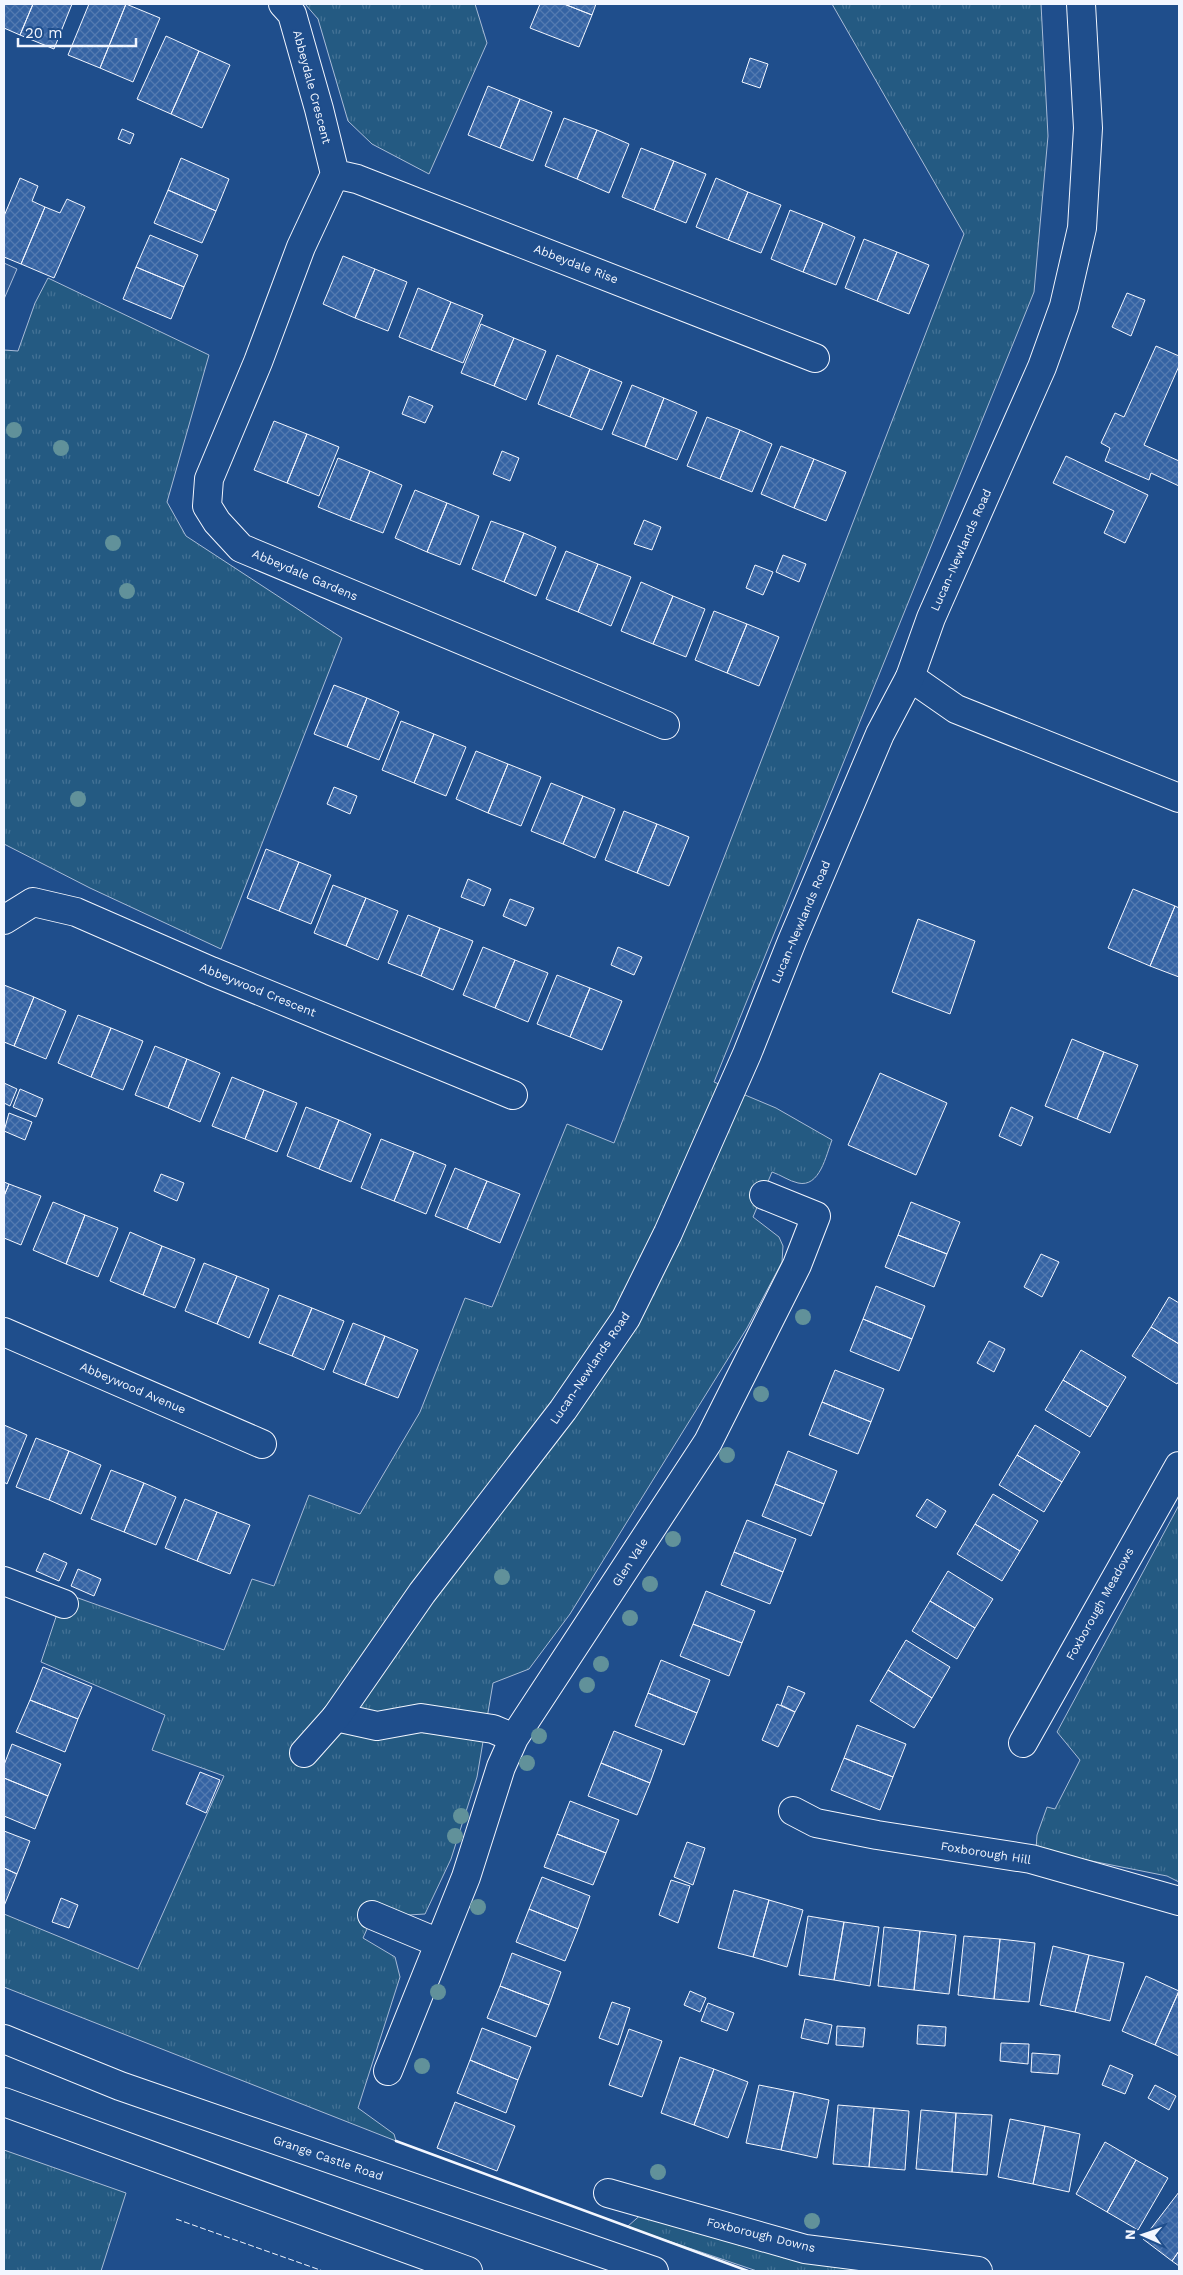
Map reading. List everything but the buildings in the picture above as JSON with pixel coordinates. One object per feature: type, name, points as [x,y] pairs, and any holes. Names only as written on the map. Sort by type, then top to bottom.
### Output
[{"type":"street","name":"Abbeydale Crescent","points":[[283,4],[292,14],[335,174]]},
{"type":"street","name":"Lucan-Newlands Road","points":[[304,1753],[336,1717],[422,1593],[563,1410],[626,1318],[668,1233],[747,1054],[792,941],[880,734],[910,677],[931,618],[1042,367],[1064,306],[1082,228],[1088,128],[1081,4]]},
{"type":"street","name":"Abbeydale Rise","points":[[335,174],[357,179],[815,358]]},
{"type":"street","name":"Abbeydale Gardens","points":[[335,174],[301,248],[258,362],[209,479],[207,506],[217,522],[241,548],[665,725]]},
{"type":"street","points":[[910,677],[956,709],[1179,798]]},
{"type":"street","name":"Abbeywood Crescent","points":[[4,920],[33,902],[76,912],[211,971],[513,1095]]},
{"type":"street","name":"Glen Vale","points":[[388,2070],[466,1877],[501,1767],[514,1738],[708,1442],[797,1266],[816,1216],[764,1195]]},
{"type":"street","name":"Abbeywood Avenue","points":[[4,1332],[262,1444]]},
{"type":"street","name":"Foxborough Meadows","points":[[1023,1743],[1179,1466]]},
{"type":"street","points":[[4,1582],[64,1604]]},
{"type":"street","points":[[336,1717],[377,1726],[421,1718],[493,1729],[514,1738]]},
{"type":"street","name":"Foxborough Hill","points":[[793,1811],[816,1823],[877,1835],[1031,1859],[1179,1901]]},
{"type":"street","points":[[372,1915],[439,1943]]},
{"type":"street","name":"Grange Castle Road","points":[[4,2039],[120,2086],[654,2271]]},
{"type":"street","points":[[4,2102],[468,2271]]},
{"type":"street","name":"Foxborough Downs","points":[[608,2193],[805,2249],[978,2271]]},
{"type":"green space","points":[[305,4],[475,4],[487,43],[429,174],[372,144],[348,121],[318,19]]},
{"type":"green space","points":[[832,4],[1041,4],[1048,136],[1034,292],[714,1082],[776,1108],[832,1140],[824,1162],[817,1176],[806,1183],[798,1183],[772,1172],[753,1217],[779,1237],[783,1246],[782,1262],[747,1328],[570,1614],[529,1669],[493,1683],[477,1777],[451,1859],[425,1914],[391,1916],[376,1909],[363,1938],[395,1957],[400,1977],[358,2108],[394,2134],[396,2141],[4,1987],[4,1914],[138,1969],[224,1776],[152,1750],[165,1715],[41,1662],[64,1593],[224,1650],[252,1579],[274,1586],[309,1495],[360,1514],[420,1412],[465,1298],[492,1307],[567,1124],[614,1143],[964,234]]},
{"type":"green space","points":[[48,278],[209,355],[167,502],[186,536],[342,638],[221,949],[90,888],[4,844],[4,350],[18,351],[35,303]]},
{"type":"green space","points":[[1179,1505],[1179,1882],[1167,1876],[1036,1850],[1037,1835],[1047,1807],[1055,1809],[1080,1760],[1057,1732]]},
{"type":"green space","points":[[4,2150],[126,2193],[101,2271],[4,2271]]},
{"type":"green space","points":[[645,2211],[899,2271],[757,2271],[627,2227]]},
{"type":"shaded area","points":[[4,263],[17,269],[4,299]]},
{"type":"fence","points":[[176,2219],[323,2271]]},
{"type":"wall","points":[[396,2141],[748,2271]]}]
